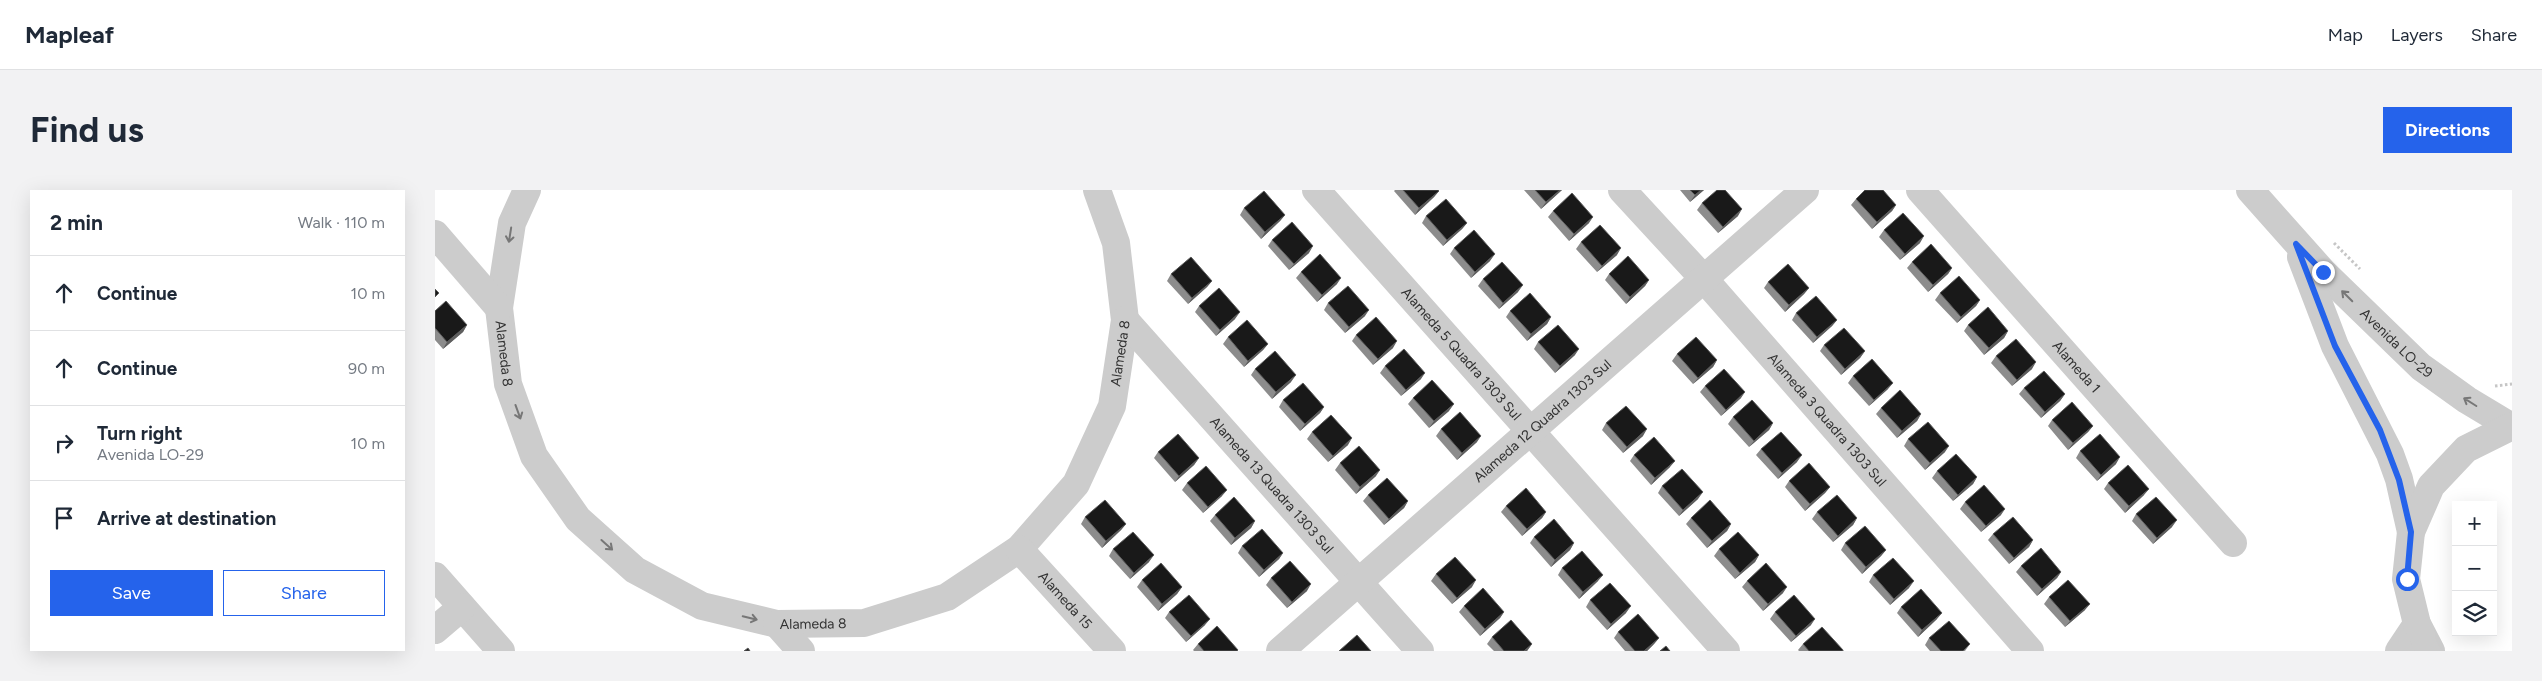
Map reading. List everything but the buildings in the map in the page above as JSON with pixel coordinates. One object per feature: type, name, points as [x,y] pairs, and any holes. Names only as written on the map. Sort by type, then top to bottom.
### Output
[{"type":"street","name":"Alameda 8","points":[[527,190],[512,223],[499,308],[508,384],[534,456],[578,519],[635,570],[702,606],[777,624],[864,623],[947,597],[1019,549],[1076,484],[1111,406],[1125,320],[1116,243],[1097,190]]},
{"type":"street","name":"Alameda 5 Quadra 1303 Sul","points":[[1316,190],[1726,651]]},
{"type":"street","name":"Alameda 3 Quadra 1303 Sul","points":[[1622,190],[1704,279],[2030,651]]},
{"type":"street","name":"Alameda 12 Quadra 1303 Sul","points":[[1280,651],[1805,190]]},
{"type":"street","name":"Alameda 1","points":[[1920,190],[2233,544]]},
{"type":"street","name":"Avenida LO-29","points":[[2249,190],[2296,244],[2372,321],[2421,367],[2467,400],[2512,426]]},
{"type":"street","points":[[435,234],[499,308]]},
{"type":"street","points":[[2296,244],[2335,346],[2390,454],[2399,480],[2411,532],[2407,579],[2417,624],[2431,651]]},
{"type":"street","name":"Alameda 13 Quadra 1303 Sul","points":[[1125,320],[1419,651]]},
{"type":"street","points":[[2411,532],[2431,486],[2466,449],[2512,426]]},
{"type":"street","name":"Alameda 15","points":[[1019,549],[1112,651]]},
{"type":"street","points":[[435,576],[501,651]]},
{"type":"street","points":[[435,630],[462,607]]},
{"type":"street","points":[[777,624],[801,651]]},
{"type":"street","points":[[2399,651],[2417,624]]},
{"type":"route","points":[[2323,272],[2296,244],[2335,346],[2347,372],[2380,430],[2399,480],[2411,532],[2407,579]]}]
